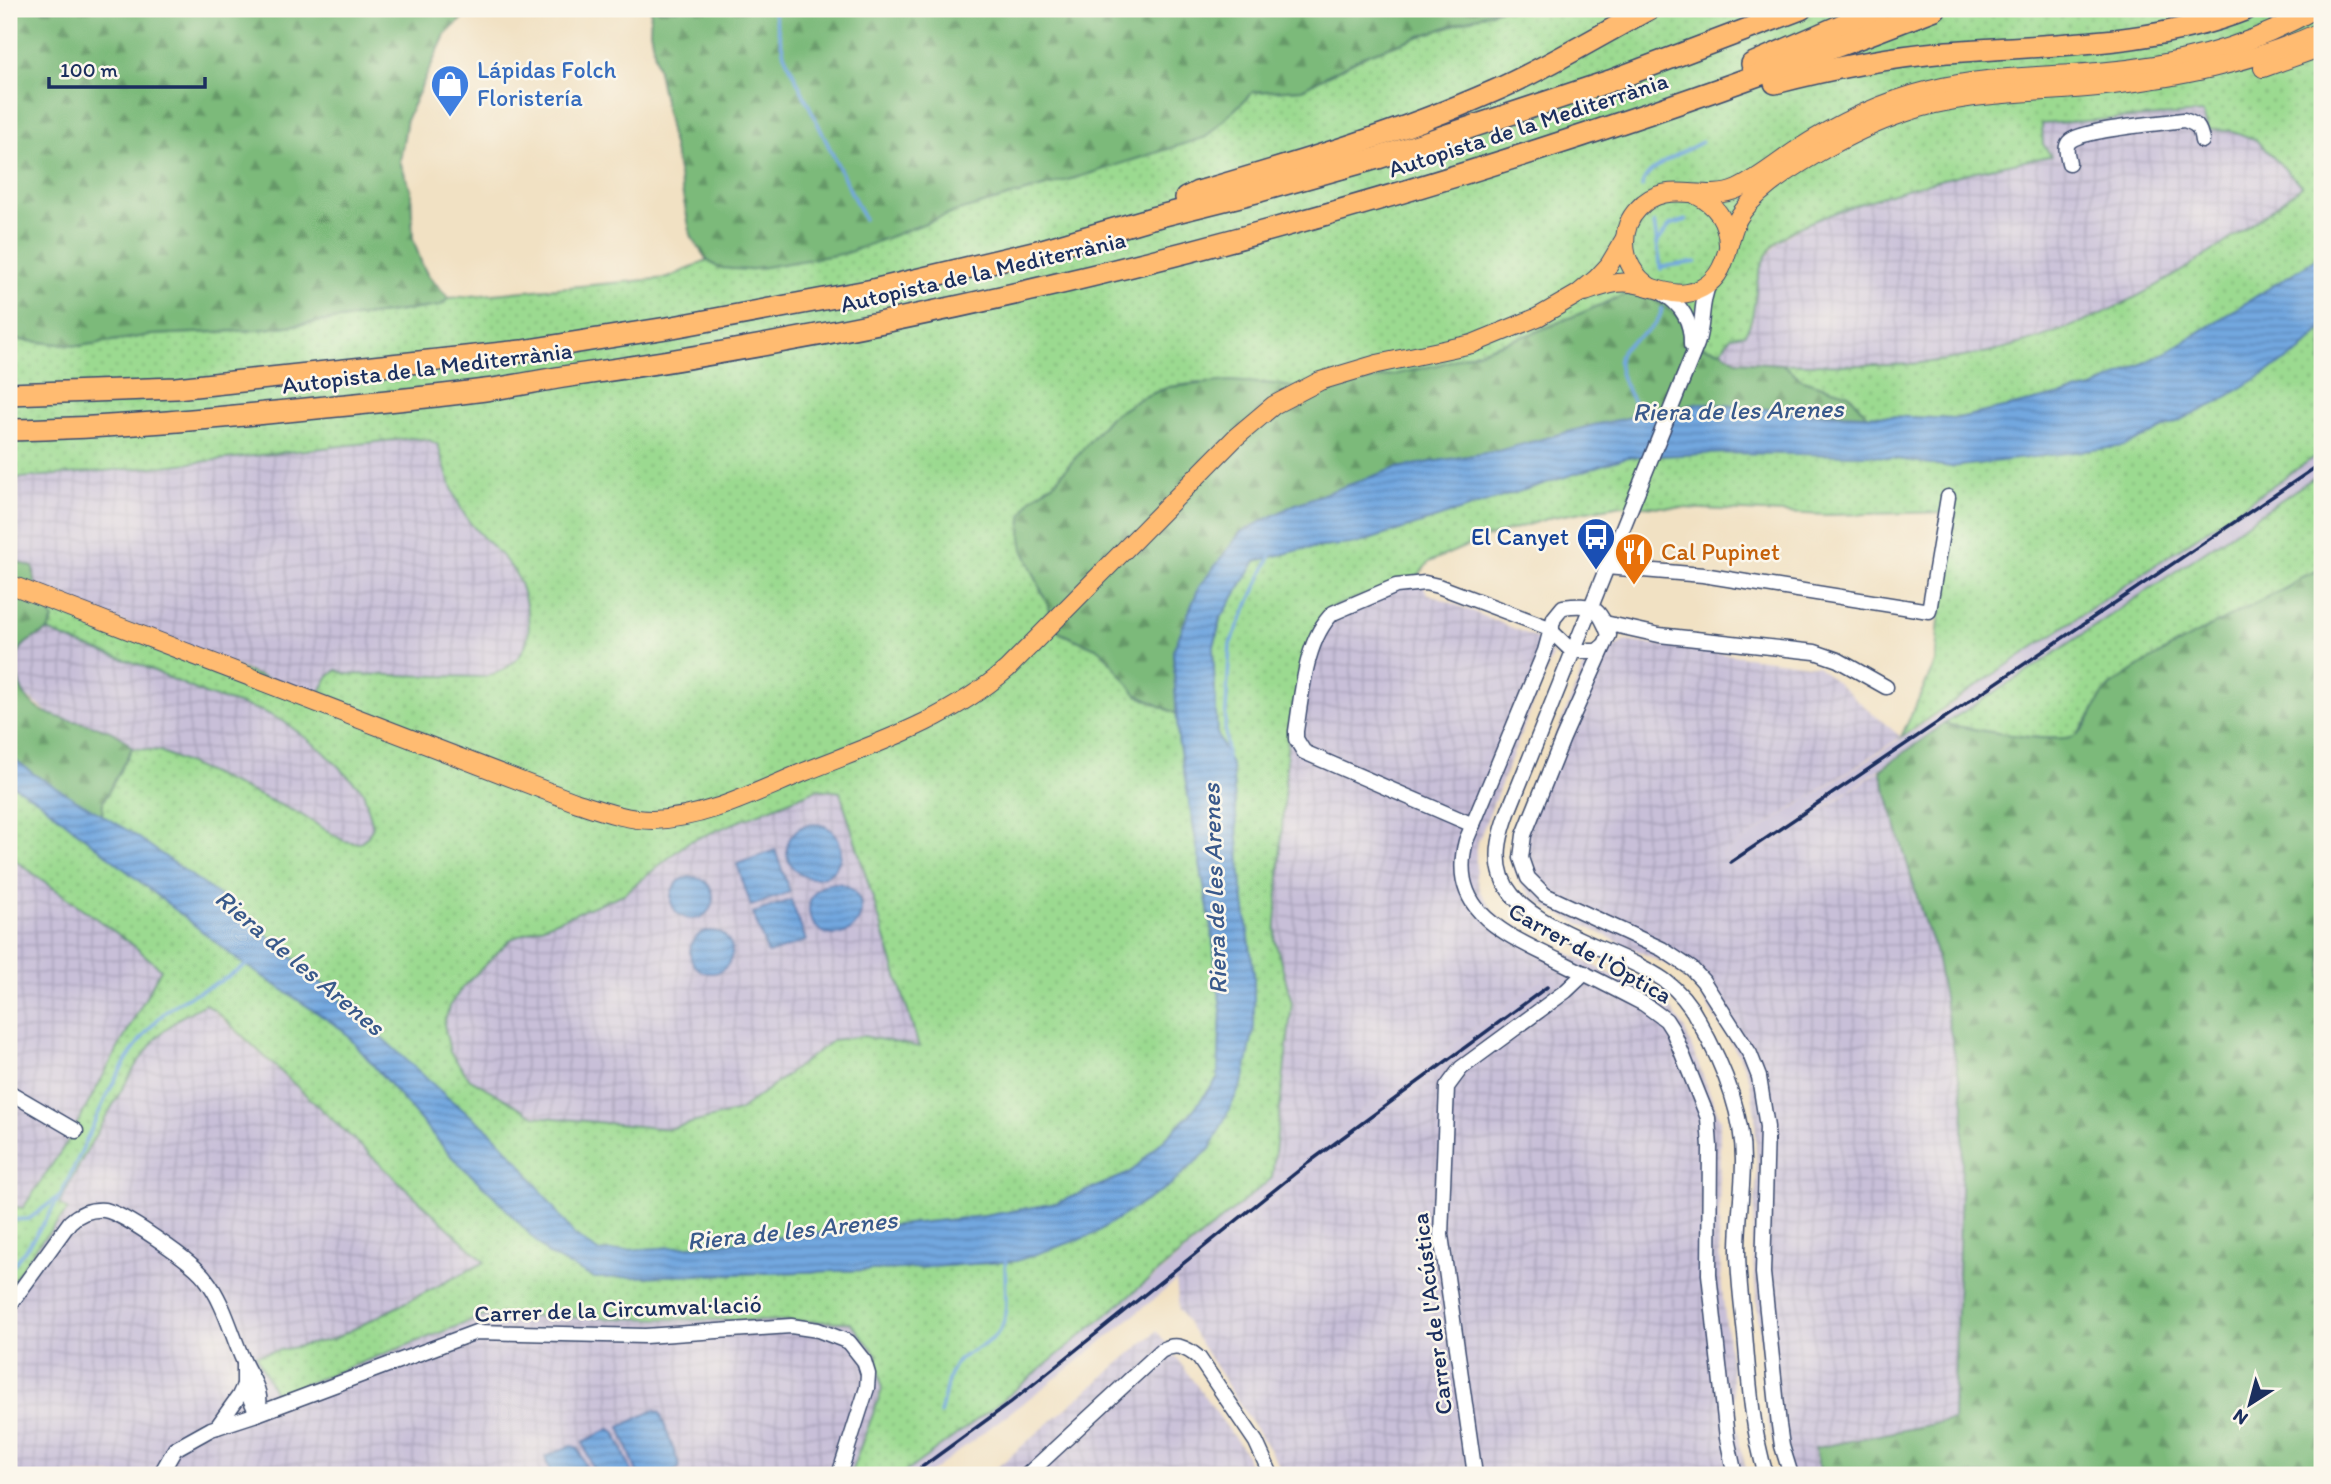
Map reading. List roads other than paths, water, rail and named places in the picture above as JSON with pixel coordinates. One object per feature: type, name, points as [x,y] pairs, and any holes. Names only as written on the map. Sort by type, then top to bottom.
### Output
[{"type":"highway","points":[[1152,218],[1198,192],[1305,161],[1497,90],[1649,9]]},
{"type":"highway","name":"Autopista de la Mediterrània","points":[[9,394],[176,388],[522,351],[873,290],[1042,250],[1378,158],[1610,81],[1801,9]]},
{"type":"highway","points":[[1609,126],[1653,102],[1756,62],[1879,9]]},
{"type":"highway","name":"Autopista de la Mediterrània","points":[[9,430],[182,422],[486,390],[690,359],[867,326],[1078,280],[1415,190],[1632,120],[1935,9]]},
{"type":"highway","points":[[1632,120],[1662,121],[1761,86],[1876,60],[1944,52],[2154,36],[2219,20],[2246,9]]},
{"type":"main road","points":[[1656,290],[1640,280],[1631,267],[1625,249],[1628,225],[1634,212],[1651,198],[1671,191],[1719,194],[1737,189],[1845,122],[1914,94],[1950,85],[1988,80],[2126,70],[2198,58],[2265,34],[2315,9]]},
{"type":"main road","points":[[1578,294],[1621,282],[1679,295],[1709,284],[1722,268],[1738,217],[1756,196],[1826,149],[1872,125],[1920,108],[1964,98],[2097,87],[2238,64],[2322,32]]},
{"type":"main road","points":[[2097,87],[2126,89],[2197,82],[2254,71],[2322,47]]},
{"type":"main road","points":[[1692,193],[1711,204],[1722,217],[1727,233],[1728,251]]},
{"type":"main road","points":[[9,584],[601,810],[650,820],[689,816],[727,804],[943,715],[987,686],[1007,669],[1236,437],[1287,397],[1342,372],[1491,338],[1538,317],[1578,294],[1602,274],[1625,239]]},
{"type":"street","points":[[2069,163],[2066,148],[2069,142],[2097,132],[2184,120],[2196,123],[2202,141]]},
{"type":"street","points":[[1709,284],[1702,303],[1700,337],[1504,824],[1499,857],[1502,876],[1511,894],[1525,909],[1548,923],[1631,961],[1665,981],[1689,1005],[1715,1054],[1741,1126],[1743,1160],[1738,1264],[1751,1405],[1766,1475]]},
{"type":"street","points":[[1656,290],[1677,304],[1690,323],[1689,361]]},
{"type":"street","points":[[1606,567],[1703,575],[1929,611],[1948,497]]},
{"type":"street","points":[[1473,825],[1304,752],[1296,739],[1296,731],[1310,656],[1322,627],[1333,613],[1396,586],[1418,583],[1438,586],[1551,630],[1590,668],[1587,683]]},
{"type":"street","points":[[1551,630],[1554,618],[1563,607],[1583,605],[1590,606],[1602,616],[1605,635],[1524,835],[1521,858],[1528,877],[1545,895],[1662,950],[1692,969],[1750,1054],[1761,1085],[1767,1127],[1762,1229],[1763,1273],[1779,1425],[1791,1475]]},
{"type":"street","points":[[1545,652],[1573,649],[1597,651],[1605,635],[1629,629],[1815,652],[1838,660],[1886,687]]},
{"type":"street","name":"Carrer de l'Òptica","points":[[1551,630],[1545,652],[1462,856],[1467,892],[1480,913],[1504,933],[1644,1004],[1666,1020],[1679,1042],[1704,1103],[1710,1134],[1709,1274],[1732,1475]]},
{"type":"street","name":"Carrer de l'Acústica","points":[[1475,1475],[1441,1236],[1447,1087],[1461,1068],[1558,997],[1585,973]]},
{"type":"street","points":[[9,1092],[76,1131]]},
{"type":"street","points":[[9,1306],[70,1222],[85,1212],[105,1210],[116,1213],[190,1263],[216,1294],[244,1362],[257,1414]]},
{"type":"street","name":"Carrer de la Circumval·lació","points":[[160,1475],[175,1449],[217,1427],[476,1332],[645,1336],[790,1326],[818,1330],[849,1342],[864,1361],[867,1388],[839,1475]]},
{"type":"street","points":[[1027,1475],[1160,1351],[1172,1346],[1179,1346],[1199,1358],[1256,1442],[1271,1475]]},
{"type":"street","points":[[250,1383],[272,1399],[286,1403]]},
{"type":"street","points":[[217,1427],[250,1383]]},
{"type":"water","points":[[2322,252],[2322,328],[2300,352],[2215,404],[2125,446],[1951,467],[1871,455],[1727,453],[1627,457],[1359,543],[1303,549],[1256,561],[1221,618],[1213,650],[1217,733],[1232,767],[1242,888],[1254,974],[1254,1028],[1244,1079],[1210,1149],[1169,1186],[1092,1235],[1016,1261],[901,1269],[594,1278],[549,1255],[493,1195],[453,1158],[343,1030],[238,960],[38,800],[9,783],[9,755],[35,775],[132,833],[235,907],[448,1098],[491,1132],[520,1163],[574,1235],[598,1252],[706,1245],[985,1216],[1057,1203],[1130,1173],[1190,1114],[1218,1078],[1221,1010],[1212,931],[1178,739],[1173,651],[1199,587],[1241,532],[1296,504],[1396,468],[1498,451],[1594,425],[1701,403],[1808,413],[1954,419],[2093,388],[2169,351],[2314,260]]},
{"type":"water","points":[[814,824],[833,832],[841,851],[833,870],[814,878],[795,870],[787,851],[795,832]]},
{"type":"water","points":[[775,850],[790,892],[751,906],[737,864]]},
{"type":"water","points":[[692,877],[707,883],[713,898],[707,913],[692,919],[677,913],[671,898],[677,883]]},
{"type":"water","points":[[835,883],[854,890],[861,909],[854,928],[835,935],[816,928],[809,909],[816,890]]},
{"type":"water","points":[[791,900],[806,941],[768,954],[753,913]]},
{"type":"water","points":[[711,931],[726,937],[732,952],[726,967],[711,973],[696,967],[690,952],[696,937]]},
{"type":"water","points":[[654,1410],[660,1413],[680,1467],[666,1474],[638,1475],[620,1427]]},
{"type":"water","points":[[609,1429],[615,1432],[633,1475],[595,1475],[583,1442]]},
{"type":"water","points":[[571,1445],[578,1448],[589,1475],[551,1475],[545,1457]]},
{"type":"waterway","points":[[773,9],[784,54],[864,219]]},
{"type":"waterway","points":[[1642,187],[1644,180],[1657,167],[1702,142]]},
{"type":"waterway","points":[[1657,243],[1670,225],[1686,220]]},
{"type":"waterway","points":[[1654,223],[1661,269]]},
{"type":"waterway","points":[[1660,267],[1696,262]]},
{"type":"waterway","points":[[1642,417],[1624,383],[1619,360],[1628,344],[1652,327],[1662,308]]},
{"type":"waterway","name":"Riera de les Arenes","points":[[1227,758],[1225,726],[1230,644],[1271,555]]},
{"type":"waterway","points":[[9,1271],[60,1196],[103,1103],[142,1037],[171,1007],[250,963]]},
{"type":"waterway","points":[[9,1220],[29,1219],[58,1197]]},
{"type":"waterway","points":[[940,1414],[956,1363],[988,1342],[1004,1321],[1006,1257]]},
{"type":"railway","points":[[1731,862],[2322,463]]},
{"type":"railway","points":[[911,1475],[1010,1403],[1308,1163],[1547,987]]},
{"type":"place","name":"Lápidas Folch Floristería","points":[[450,118]]},
{"type":"place","name":"El Canyet","points":[[1596,571]]},
{"type":"place","name":"Cal Pupinet","points":[[1634,586]]}]
